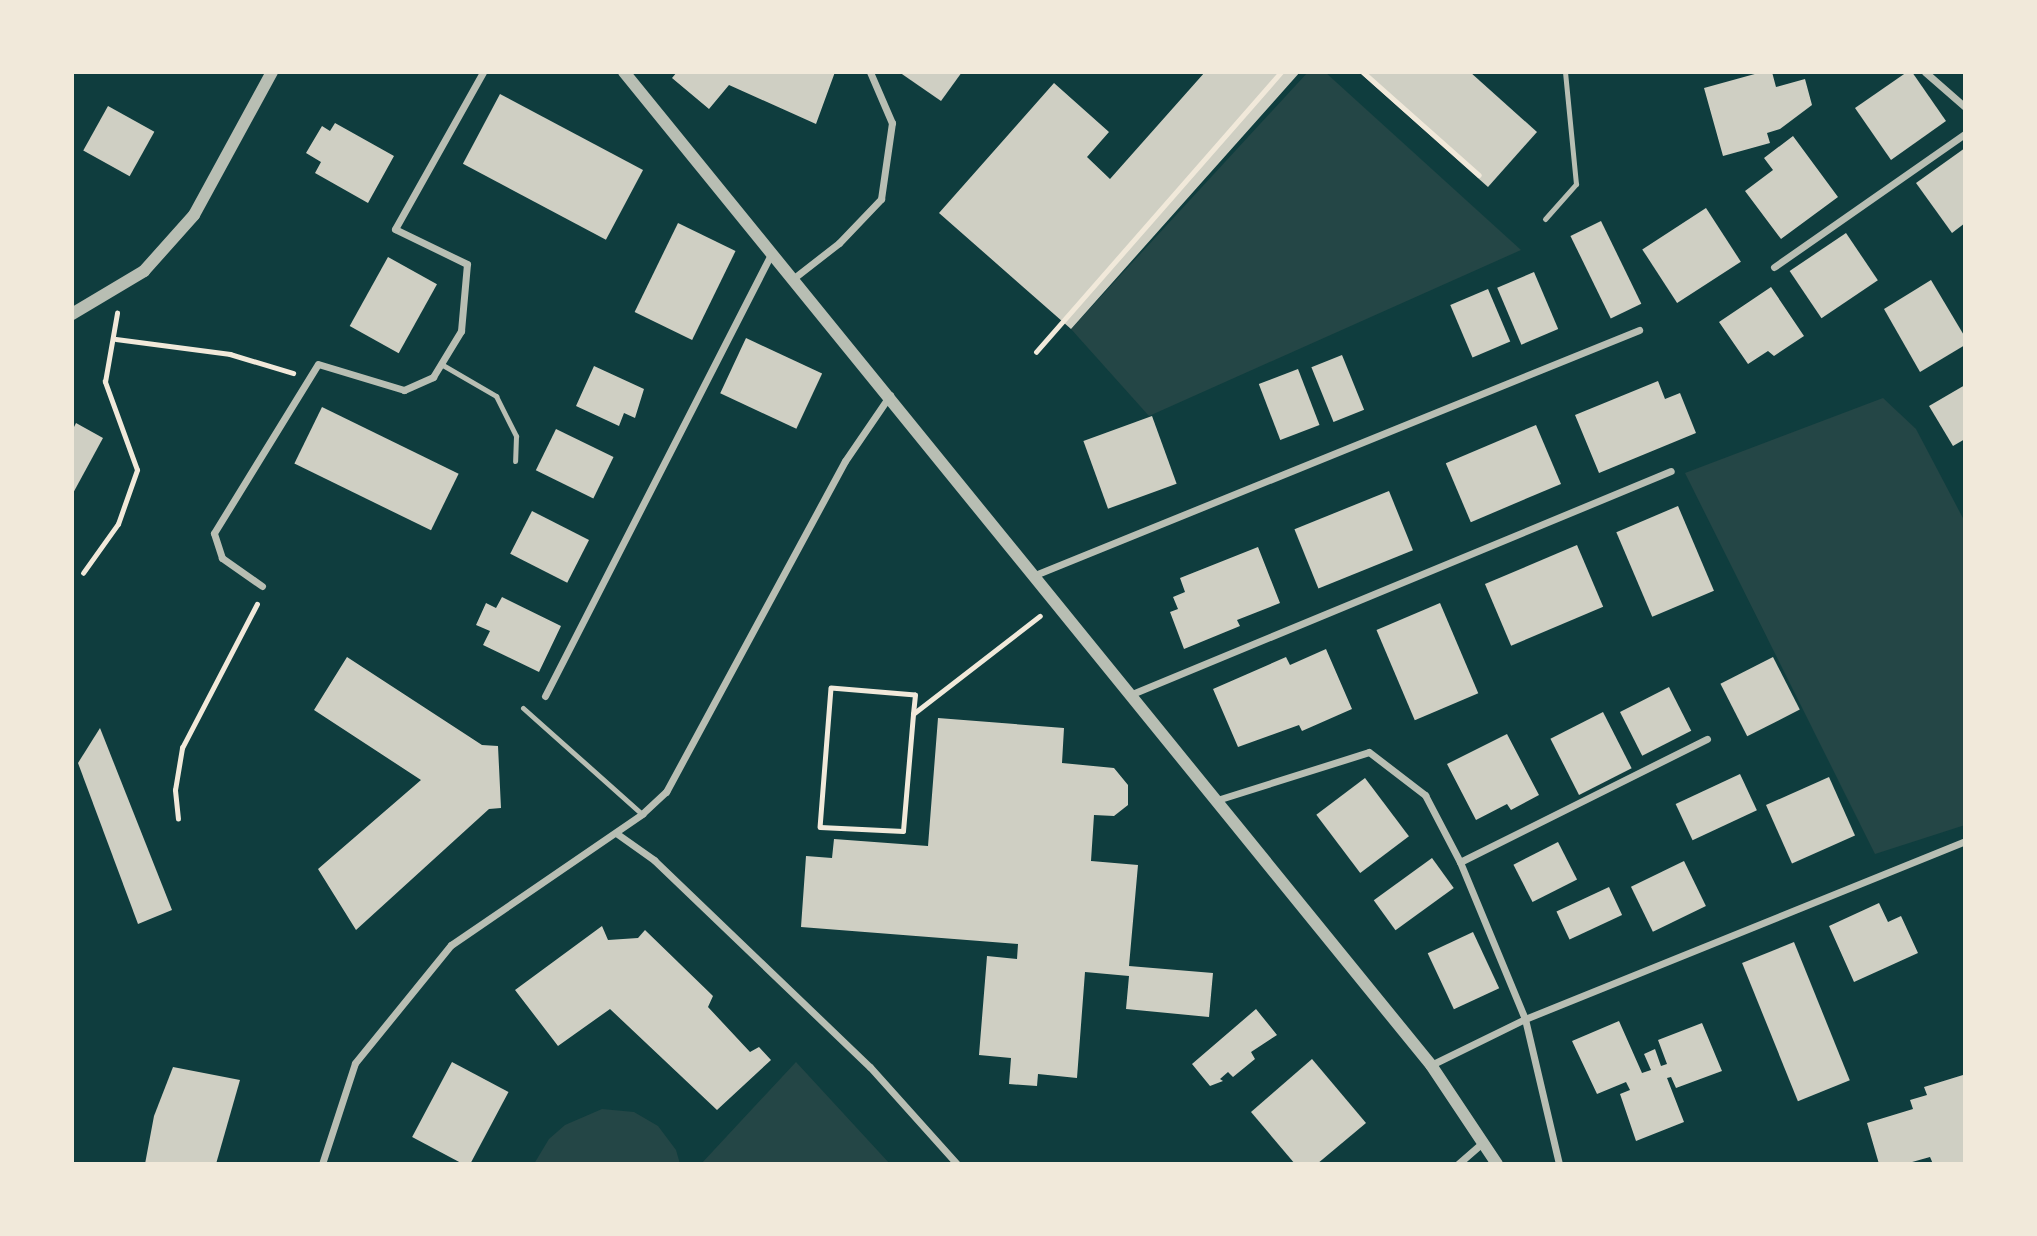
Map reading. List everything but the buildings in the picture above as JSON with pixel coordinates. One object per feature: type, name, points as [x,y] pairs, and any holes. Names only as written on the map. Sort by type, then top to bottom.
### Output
[{"type":"street","points":[[72,314],[144,271],[194,215],[272,72]]},
{"type":"street","points":[[262,586],[222,558],[214,533],[318,365],[367,383],[404,390],[433,377],[461,331],[467,264],[395,229],[482,72]]},
{"type":"street","points":[[624,72],[890,395],[1431,1065],[1497,1164]]},
{"type":"street","points":[[794,278],[839,243],[881,199],[892,123],[870,72]]},
{"type":"street","points":[[1925,72],[1965,107]]},
{"type":"street","points":[[1774,267],[1965,134]]},
{"type":"street","points":[[545,696],[772,251]]},
{"type":"street","points":[[1035,575],[1639,330]]},
{"type":"street","points":[[322,1164],[355,1063],[451,945],[616,833],[666,792],[845,461],[890,395]]},
{"type":"street","points":[[1132,694],[1671,471]]},
{"type":"street","points":[[1460,862],[1707,739]]},
{"type":"street","points":[[1217,800],[1369,752],[1425,795],[1460,862],[1525,1019],[1559,1164]]},
{"type":"street","points":[[616,833],[654,860],[870,1067],[957,1164]]},
{"type":"street","points":[[1431,1065],[1525,1019],[1965,841]]},
{"type":"street","points":[[1458,1164],[1482,1143]]},
{"type":"lane","points":[[1545,219],[1576,184],[1564,72]]},
{"type":"lane","points":[[441,364],[496,396],[516,436],[514,461]]},
{"type":"lane","points":[[523,708],[642,814]]},
{"type":"path","points":[[1036,352],[1281,72]]},
{"type":"path","points":[[1363,72],[1479,175]]},
{"type":"path","points":[[83,573],[118,524],[137,470],[105,382],[116,339],[118,288]]},
{"type":"path","points":[[116,339],[230,354],[310,377]]},
{"type":"path","points":[[178,819],[175,790],[183,748],[255,610],[262,586]]},
{"type":"path","points":[[913,714],[915,695],[831,688],[820,827],[903,831],[913,714],[1058,603]]},
{"type":"shaded area","points":[[1308,72],[1325,72],[1521,250],[1149,416],[1071,329]]},
{"type":"shaded area","points":[[1883,398],[1916,429],[1965,522],[1965,825],[1875,854],[1685,473]]},
{"type":"shaded area","points":[[796,1062],[890,1164],[701,1164]]},
{"type":"shaded area","points":[[602,1109],[634,1112],[658,1126],[676,1150],[680,1164],[534,1164],[549,1139],[565,1125]]}]
